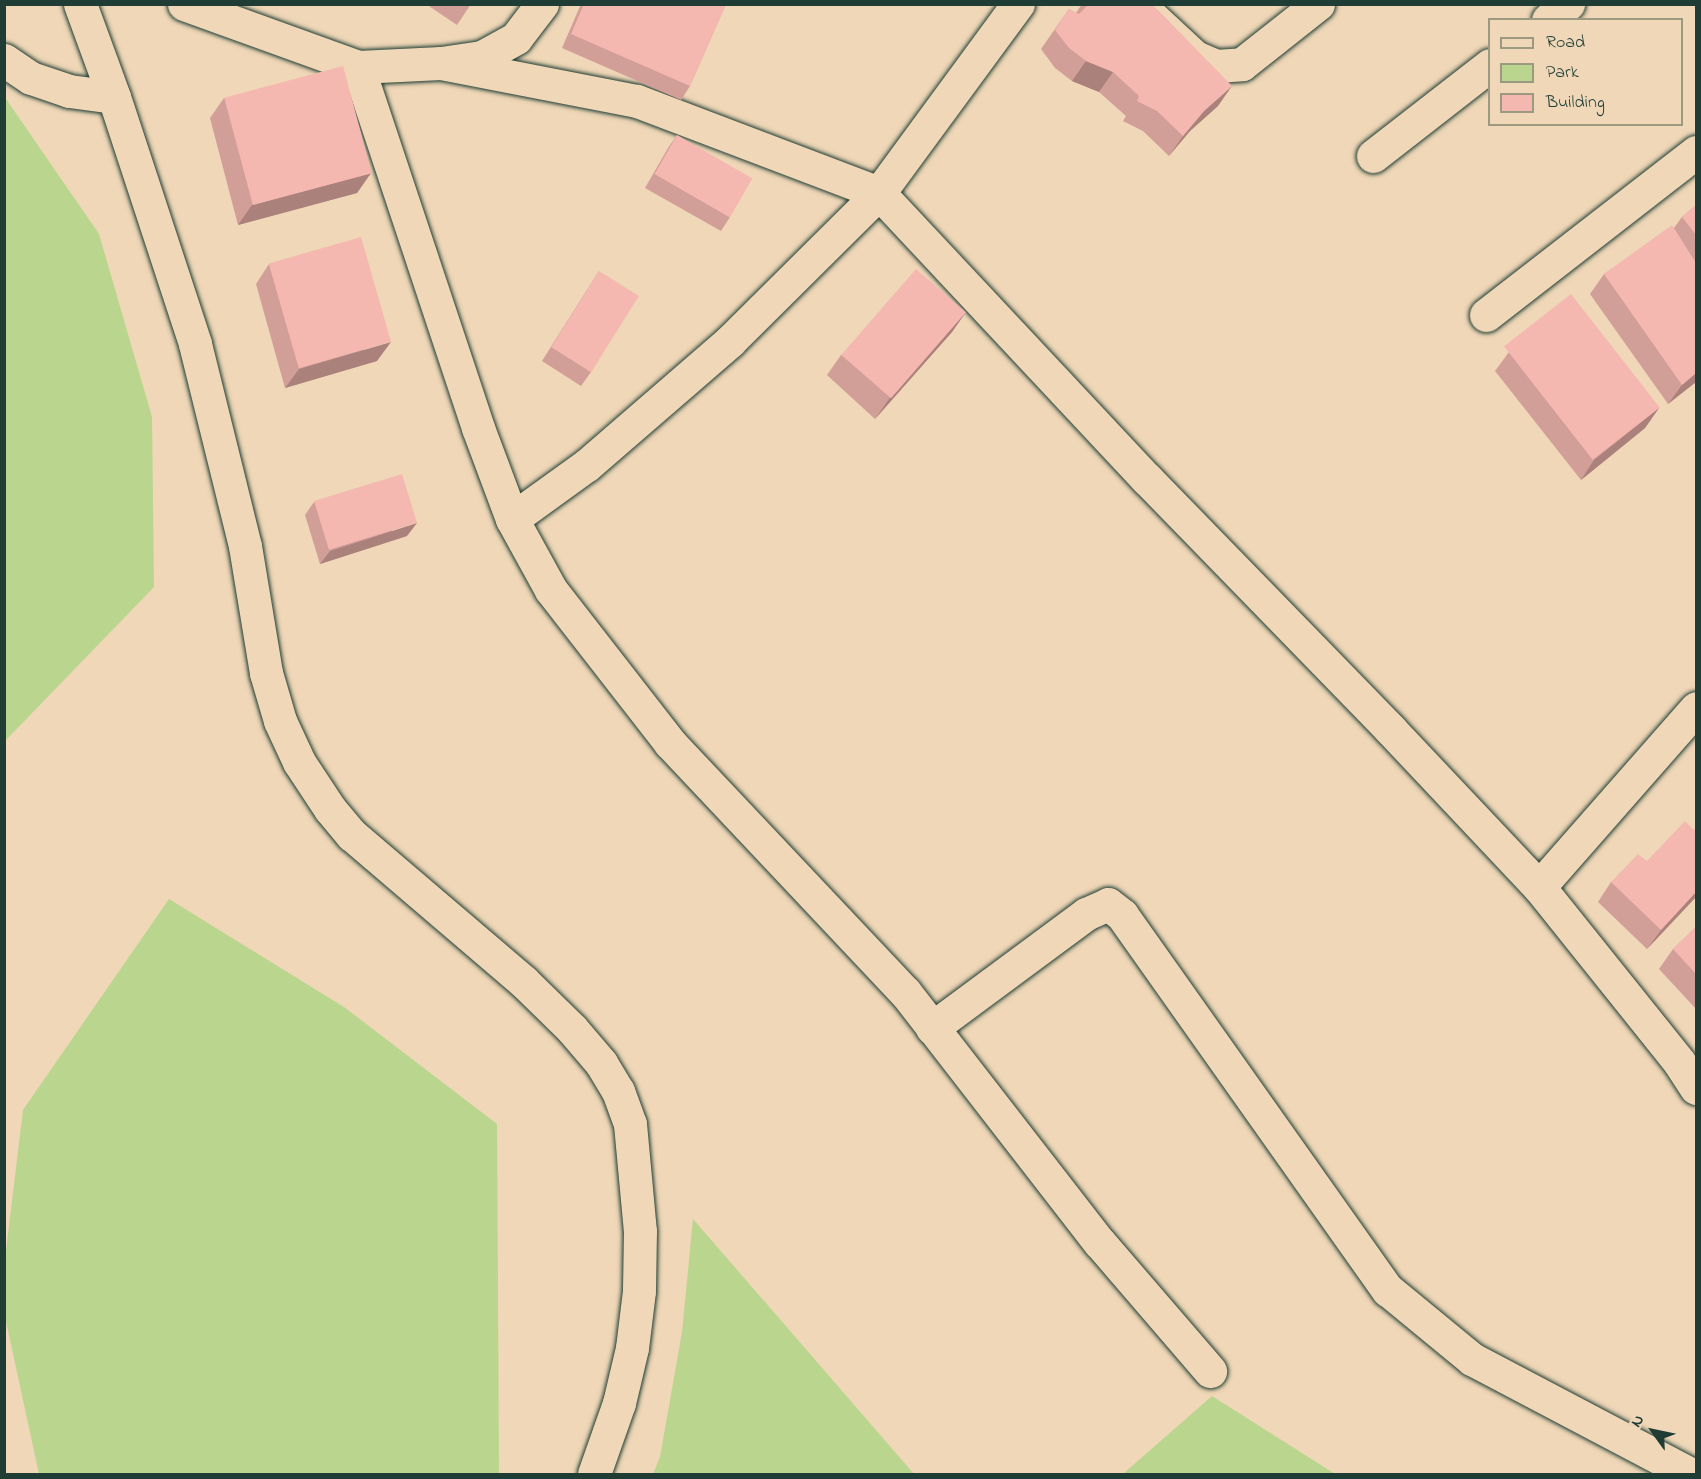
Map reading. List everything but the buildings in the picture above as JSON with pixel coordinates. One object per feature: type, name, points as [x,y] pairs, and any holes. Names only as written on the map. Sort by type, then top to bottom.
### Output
[{"type":"street","points":[[80,4],[175,279],[212,405],[245,546],[266,673],[280,721],[299,762],[330,809],[352,835],[523,981],[572,1029],[601,1063],[618,1091],[630,1124],[640,1231],[639,1291],[632,1348],[619,1403],[594,1474]]},
{"type":"street","points":[[184,4],[358,68],[441,63],[482,57],[516,38],[542,4]]},
{"type":"street","points":[[512,519],[587,465],[730,341],[879,193],[1018,4]]},
{"type":"street","points":[[1138,4],[1195,57],[1216,66],[1242,64],[1318,4]]},
{"type":"street","points":[[1550,18],[1568,4]]},
{"type":"street","points":[[4,60],[31,78],[69,91],[114,97]]},
{"type":"street","points":[[441,63],[637,101],[879,193],[1147,479],[1390,729],[1539,887],[1679,1062],[1696,1088]]},
{"type":"street","points":[[1373,156],[1488,67]]},
{"type":"street","points":[[358,68],[478,428],[512,519],[551,590],[670,743],[905,992],[1100,1243],[1210,1371]]},
{"type":"street","points":[[1486,315],[1696,152]]},
{"type":"street","points":[[1539,887],[1696,708]]},
{"type":"street","points":[[932,1028],[1086,914],[1108,904],[1122,915],[1388,1290],[1472,1359],[1690,1474]]},
{"type":"green space","points":[[4,96],[99,234],[152,417],[154,587],[5,741]]},
{"type":"green space","points":[[169,899],[344,1007],[497,1124],[499,1474],[39,1474],[4,1312],[5,1259],[23,1110]]},
{"type":"green space","points":[[693,1219],[914,1474],[653,1474],[660,1457],[682,1332]]},
{"type":"green space","points":[[1212,1396],[1335,1474],[1123,1474]]}]
